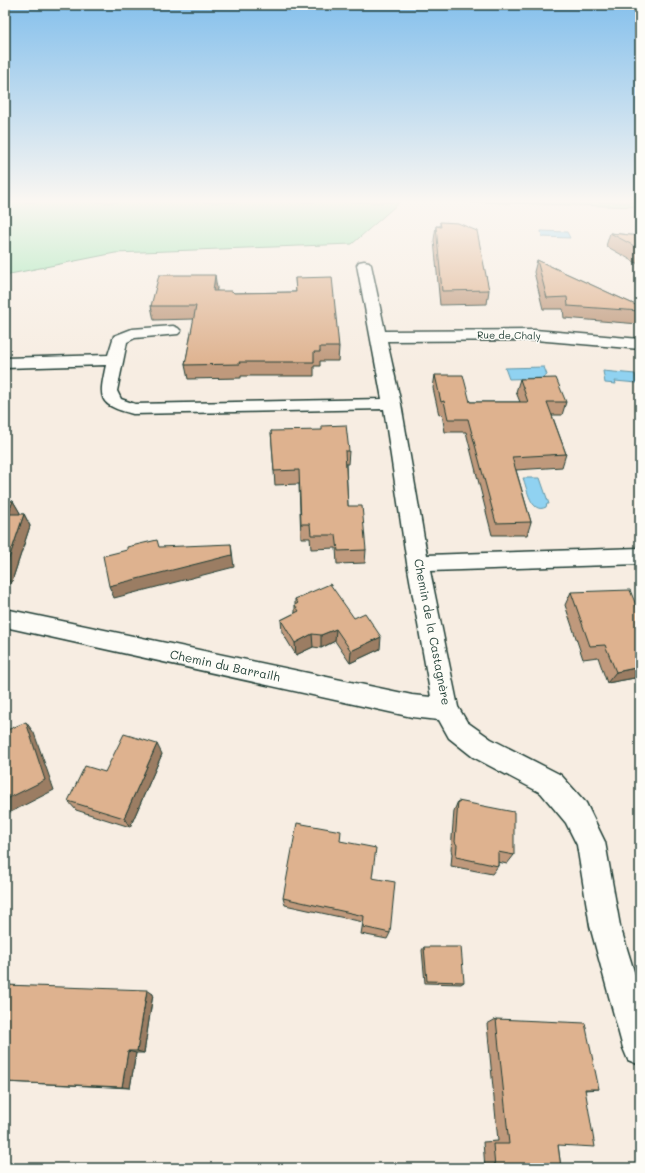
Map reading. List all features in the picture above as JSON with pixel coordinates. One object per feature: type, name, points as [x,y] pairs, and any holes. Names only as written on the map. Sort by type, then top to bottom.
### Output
[{"type":"street","name":"Chemin de la Castagnère","points":[[364,265],[392,404],[418,563],[446,710],[458,730],[482,748],[551,784],[576,813],[591,842],[605,926],[640,1048]]},
{"type":"street","points":[[172,331],[132,334],[120,339],[109,392],[114,402],[133,409],[392,404]]},
{"type":"street","name":"Rue de Chaly","points":[[378,336],[535,335],[640,344]]},
{"type":"street","points":[[5,363],[115,360]]},
{"type":"street","points":[[418,563],[640,556]]},
{"type":"street","name":"Chemin du Barrailh","points":[[5,618],[412,706],[446,710]]},
{"type":"green space","points":[[5,257],[96,257],[5,275]]},
{"type":"water","points":[[544,367],[547,375],[543,378],[509,379],[505,368]]},
{"type":"water","points":[[603,371],[635,374],[637,383],[615,381],[616,384],[605,383]]},
{"type":"water","points":[[523,478],[540,478],[549,504],[547,504],[546,507],[541,508],[533,504]]},
{"type":"building","points":[[439,257],[482,257],[489,290],[442,291]]},
{"type":"building","points":[[537,260],[640,307],[640,311],[568,306],[567,297],[547,298]]},
{"type":"building","points":[[159,275],[215,275],[213,291],[232,291],[234,293],[296,292],[295,278],[332,277],[339,347],[320,347],[320,352],[314,352],[314,362],[239,362],[240,364],[185,365],[196,306],[151,306]]},
{"type":"building","points":[[435,375],[463,375],[470,402],[528,402],[520,379],[556,378],[566,402],[547,402],[566,454],[512,457],[531,522],[496,523],[468,419],[448,419],[444,401],[441,402]]},
{"type":"building","points":[[346,425],[349,451],[345,451],[348,506],[362,506],[366,550],[338,551],[336,535],[311,535],[310,524],[301,524],[299,470],[274,471],[271,431],[322,430],[322,426]]},
{"type":"building","points":[[5,501],[13,501],[8,514],[24,514],[5,570]]},
{"type":"building","points":[[157,540],[159,547],[231,544],[232,555],[109,586],[103,556],[127,550],[127,547]]},
{"type":"building","points":[[330,584],[354,618],[365,613],[381,637],[351,651],[336,629],[321,635],[312,634],[295,643],[281,620],[299,611],[295,605],[298,603],[295,599]]},
{"type":"building","points":[[630,590],[640,615],[640,667],[616,672],[605,645],[590,646],[571,592]]},
{"type":"building","points":[[26,722],[45,780],[5,800],[5,731]]},
{"type":"building","points":[[124,734],[157,744],[124,818],[68,801],[85,766],[105,772]]},
{"type":"building","points":[[458,801],[514,812],[514,855],[498,852],[498,866],[456,857],[457,845],[455,842]]},
{"type":"building","points":[[297,823],[341,831],[340,841],[376,848],[372,878],[395,882],[390,933],[363,927],[364,916],[283,898]]},
{"type":"building","points":[[424,947],[461,947],[464,982],[427,981]]},
{"type":"building","points":[[5,985],[147,990],[137,1051],[128,1051],[122,1087],[5,1082]]},
{"type":"building","points":[[496,1019],[585,1023],[599,1089],[585,1089],[595,1147],[558,1145],[561,1168],[495,1168],[493,1144],[509,1144]]}]
